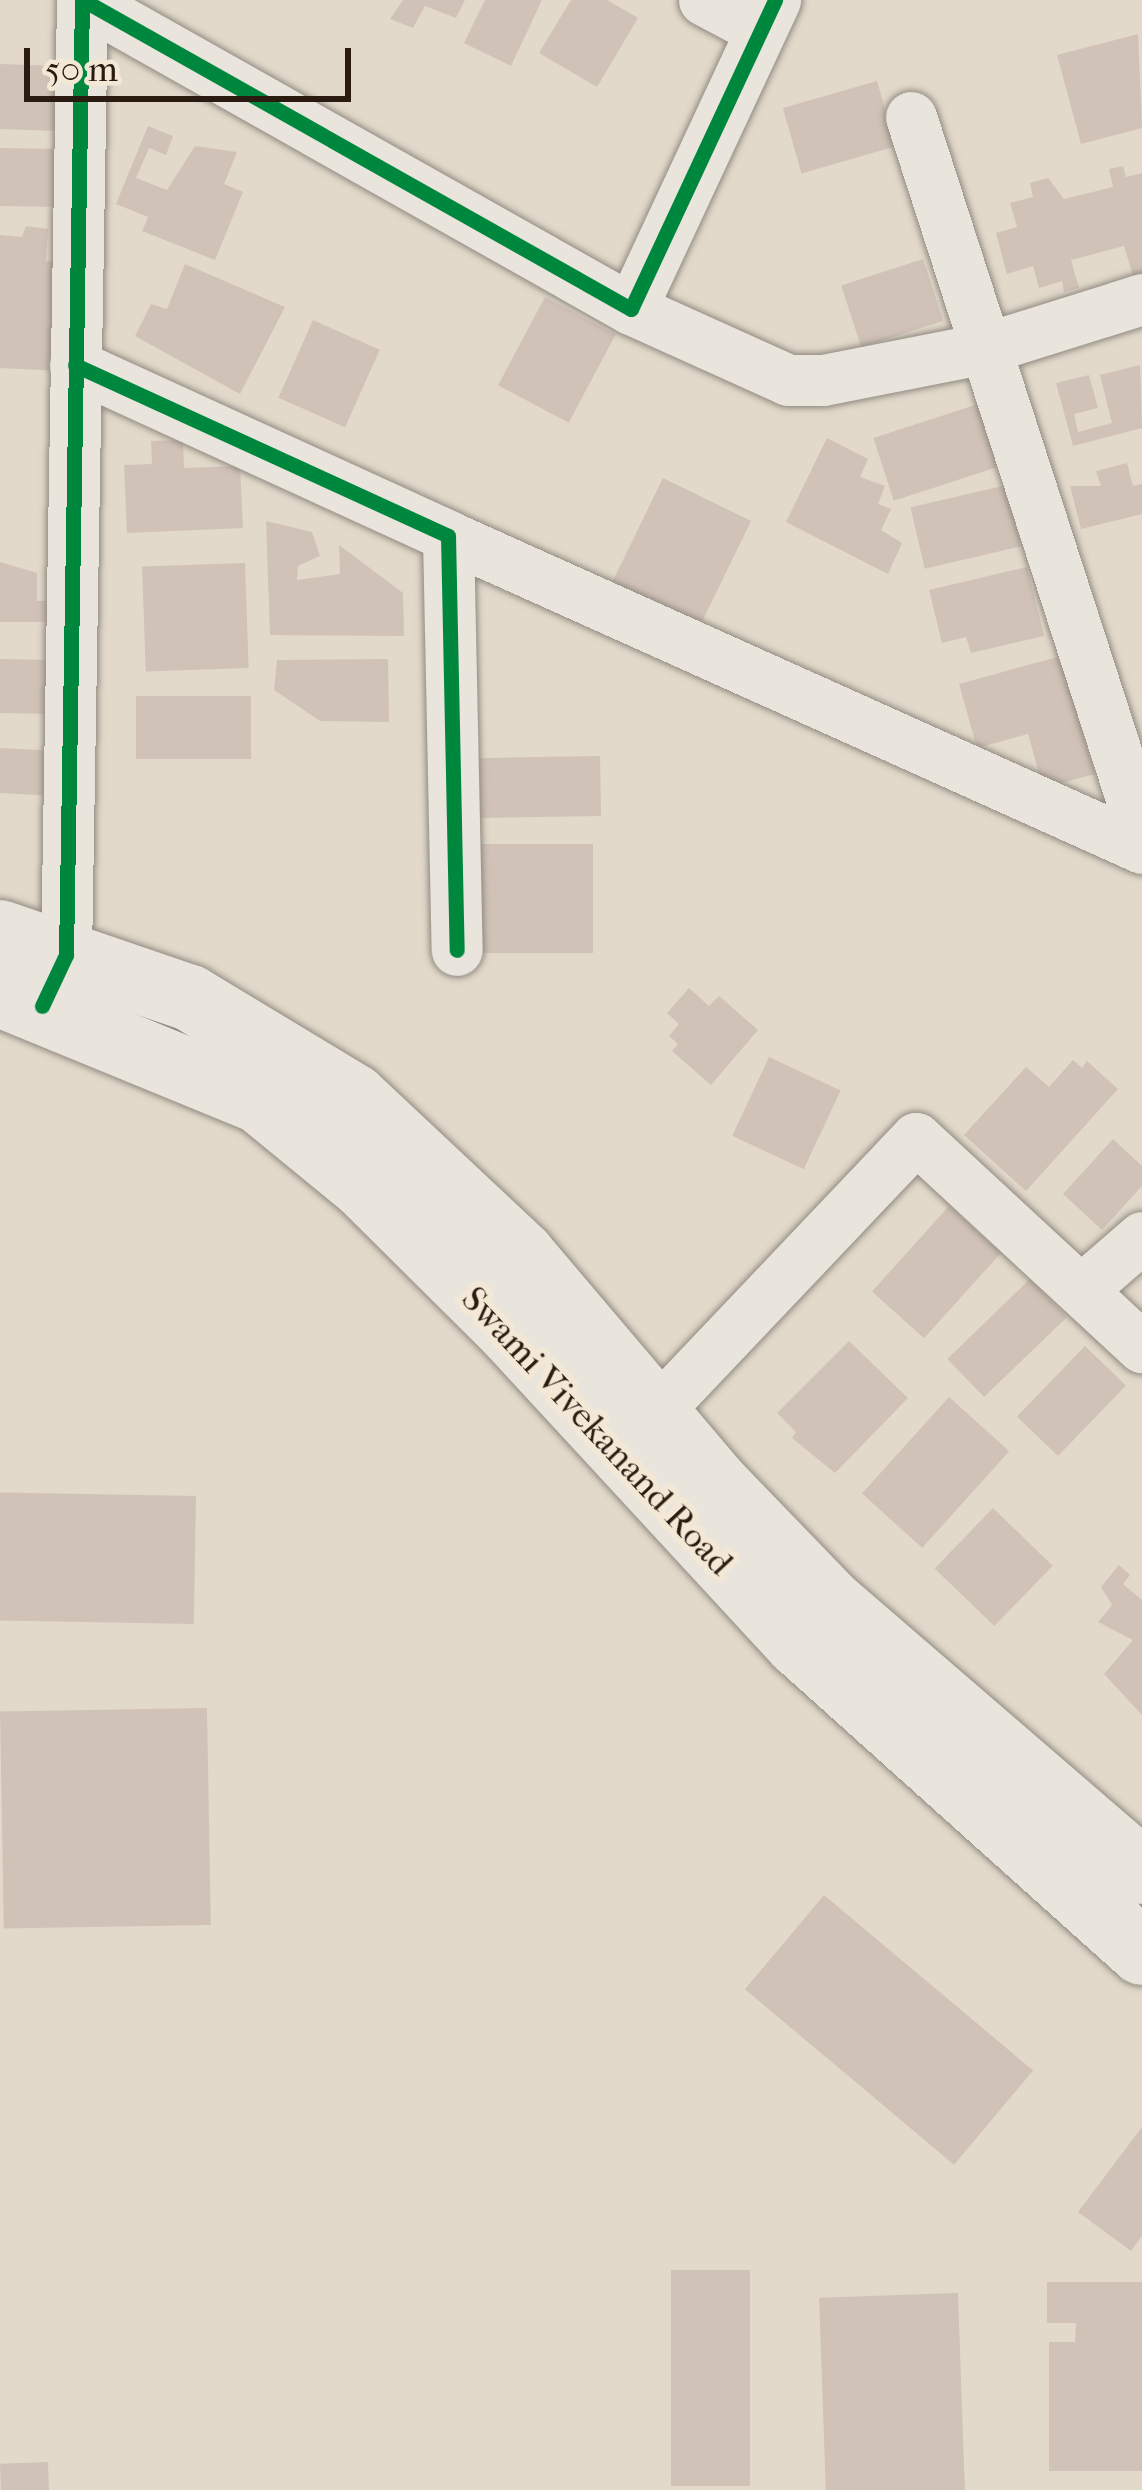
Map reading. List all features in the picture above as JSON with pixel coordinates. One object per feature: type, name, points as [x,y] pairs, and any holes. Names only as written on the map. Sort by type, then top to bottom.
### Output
[{"type":"main road","points":[[0,933],[36,985],[190,998],[354,1096],[522,1255],[655,1413],[830,1602],[1142,1870]]},
{"type":"main road","name":"Swami Vivekanand Road","points":[[36,985],[259,1100],[364,1186],[509,1330],[695,1541],[799,1644],[1142,1952]]},
{"type":"street","points":[[36,985],[76,365],[82,0],[632,309],[788,380],[986,348],[1142,298]]},
{"type":"street","points":[[632,309],[768,15],[704,0]]},
{"type":"street","points":[[911,117],[1142,832]]},
{"type":"street","points":[[76,365],[1142,848]]},
{"type":"street","points":[[448,536],[457,950]]},
{"type":"street","points":[[655,1413],[916,1138],[1142,1347]]},
{"type":"street","points":[[1081,1291],[1142,1237]]},
{"type":"building","points":[[403,0],[465,0],[456,18],[425,6],[413,28],[390,19]]},
{"type":"building","points":[[485,0],[542,0],[511,66],[464,43]]},
{"type":"building","points":[[571,0],[607,0],[638,18],[597,87],[539,53]]},
{"type":"building","points":[[1138,34],[1142,128],[1081,144],[1057,55]]},
{"type":"building","points":[[0,64],[59,66],[57,131],[0,129]]},
{"type":"building","points":[[877,81],[896,146],[802,173],[783,108]]},
{"type":"building","points":[[148,126],[173,136],[166,155],[149,148],[136,178],[167,190],[195,146],[237,152],[224,184],[243,192],[215,260],[142,231],[148,217],[116,204]]},
{"type":"building","points":[[0,148],[59,149],[58,207],[0,206]]},
{"type":"building","points":[[1123,166],[1126,177],[1142,173],[1142,274],[1133,276],[1124,246],[1071,260],[1079,288],[1064,292],[1062,281],[1039,288],[1033,266],[1007,274],[996,233],[1017,227],[1010,203],[1033,197],[1030,183],[1048,178],[1064,199],[1113,187],[1109,169]]},
{"type":"building","points":[[26,226],[48,229],[46,261],[72,259],[63,371],[0,368],[0,235],[22,237]]},
{"type":"building","points":[[923,259],[943,321],[861,347],[841,286]]},
{"type":"building","points":[[185,264],[285,307],[240,394],[135,336],[151,304],[167,309]]},
{"type":"building","points":[[545,297],[616,335],[569,423],[498,385]]},
{"type":"building","points":[[313,320],[380,350],[345,427],[278,398]]},
{"type":"building","points":[[1140,365],[1142,428],[1073,446],[1056,383],[1089,375],[1098,408],[1074,414],[1078,432],[1112,423],[1100,375]]},
{"type":"building","points":[[978,404],[998,467],[894,501],[873,438]]},
{"type":"building","points":[[827,438],[868,459],[860,477],[885,486],[878,504],[891,509],[881,530],[902,543],[888,574],[786,522]]},
{"type":"building","points":[[183,440],[184,468],[240,466],[243,528],[127,533],[124,465],[152,464],[151,441]]},
{"type":"building","points":[[1127,463],[1133,486],[1142,484],[1142,514],[1081,529],[1070,486],[1101,486],[1096,471]]},
{"type":"building","points":[[663,478],[751,521],[700,625],[612,582]]},
{"type":"building","points":[[1007,485],[1021,546],[925,569],[911,507]]},
{"type":"building","points":[[266,521],[312,532],[320,556],[298,566],[297,580],[340,574],[339,545],[403,593],[404,636],[270,635]]},
{"type":"building","points":[[0,562],[37,573],[37,601],[56,601],[56,622],[0,622]]},
{"type":"building","points":[[245,563],[249,668],[146,672],[142,567]]},
{"type":"building","points":[[1027,567],[1044,636],[971,653],[966,637],[942,643],[929,590]]},
{"type":"building","points":[[1061,656],[1095,774],[1043,788],[1028,734],[977,748],[959,684]]},
{"type":"building","points":[[0,659],[54,660],[53,714],[0,713]]},
{"type":"building","points":[[388,659],[389,722],[320,721],[274,690],[277,660]]},
{"type":"building","points":[[136,696],[251,696],[251,759],[136,759]]},
{"type":"building","points":[[0,748],[58,751],[56,796],[0,793]]},
{"type":"building","points":[[600,756],[601,816],[479,818],[478,758]]},
{"type":"building","points":[[478,844],[593,844],[593,953],[478,953]]},
{"type":"building","points":[[689,988],[709,1006],[719,996],[758,1030],[711,1085],[672,1051],[678,1044],[669,1036],[679,1024],[667,1013]]},
{"type":"building","points":[[769,1057],[841,1090],[804,1169],[732,1136]]},
{"type":"building","points":[[1073,1060],[1082,1068],[1087,1061],[1118,1089],[1026,1191],[964,1135],[1026,1067],[1049,1087]]},
{"type":"building","points":[[1113,1139],[1142,1166],[1142,1186],[1102,1230],[1063,1194]]},
{"type":"building","points":[[949,1206],[1001,1253],[924,1338],[872,1291]]},
{"type":"building","points":[[1030,1279],[1067,1317],[984,1397],[947,1359]]},
{"type":"building","points":[[849,1341],[908,1398],[835,1473],[792,1438],[796,1432],[777,1413]]},
{"type":"building","points":[[1085,1346],[1126,1386],[1058,1456],[1017,1416]]},
{"type":"building","points":[[949,1397],[1009,1451],[922,1548],[862,1494]]},
{"type":"building","points":[[0,1493],[196,1496],[194,1624],[0,1621]]},
{"type":"building","points":[[993,1508],[1053,1566],[994,1626],[935,1568]]},
{"type":"building","points":[[1119,1565],[1130,1575],[1123,1584],[1142,1600],[1142,1715],[1104,1674],[1133,1640],[1098,1622],[1112,1605],[1101,1587]]},
{"type":"building","points":[[207,1708],[211,1925],[4,1929],[0,1712]]},
{"type":"building","points":[[824,1895],[1033,2070],[954,2165],[745,1989]]},
{"type":"building","points":[[1142,2127],[1142,2236],[1131,2251],[1078,2212]]},
{"type":"building","points":[[671,2270],[750,2270],[750,2486],[671,2486]]},
{"type":"building","points":[[1047,2282],[1142,2282],[1142,2471],[1049,2471],[1049,2342],[1075,2342],[1076,2323],[1047,2323]]},
{"type":"building","points":[[958,2293],[965,2490],[826,2490],[819,2298]]},
{"type":"building","points":[[48,2462],[49,2490],[1,2490],[0,2464]]},
{"type":"cycle path","points":[[42,1006],[66,955],[82,0]]},
{"type":"cycle path","points":[[83,0],[631,309],[775,0]]},
{"type":"cycle path","points":[[75,365],[448,536],[457,950]]}]
